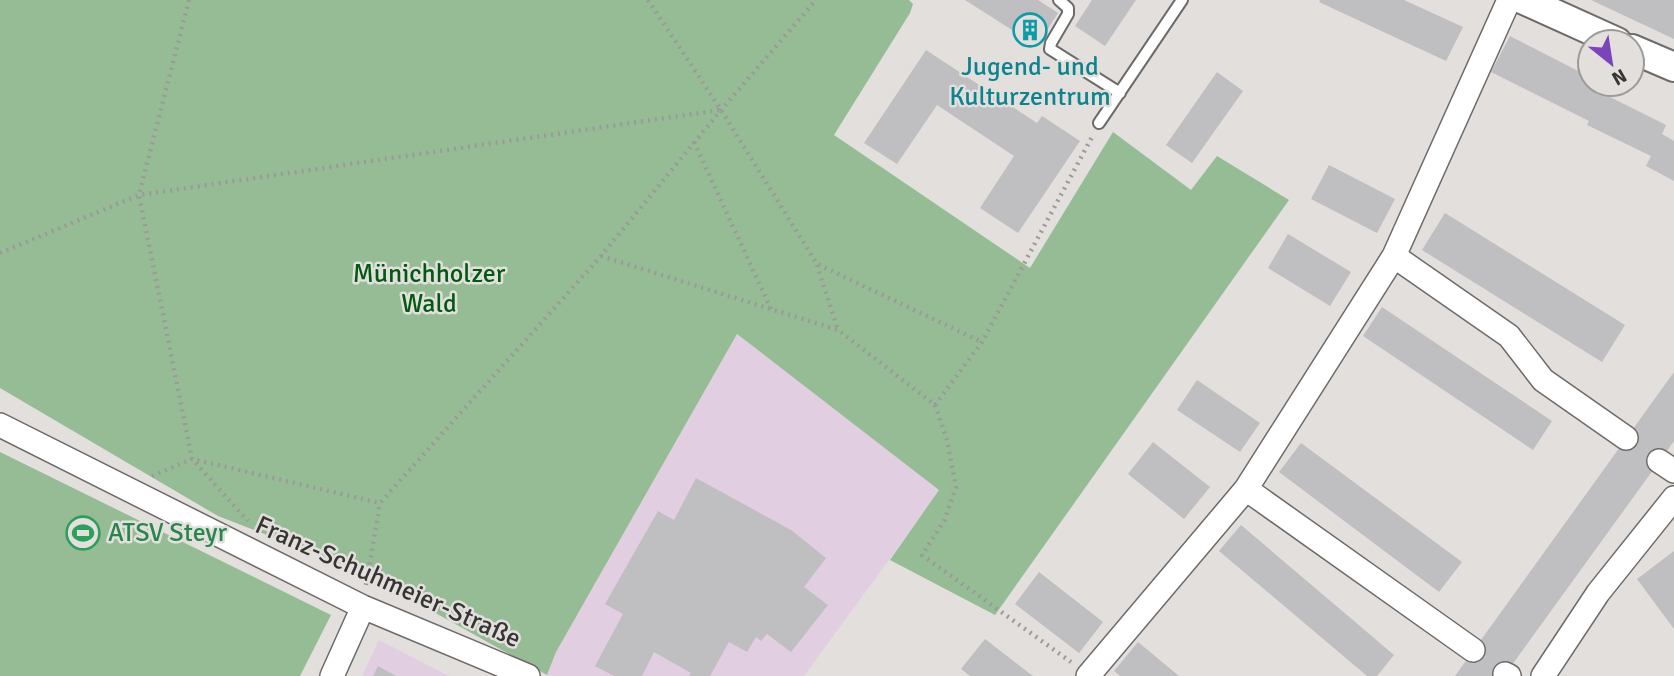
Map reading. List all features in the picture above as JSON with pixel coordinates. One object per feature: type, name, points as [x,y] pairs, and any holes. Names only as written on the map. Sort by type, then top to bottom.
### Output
[{"type":"street","points":[[1089,676],[1246,489],[1394,256],[1509,0]]},
{"type":"street","points":[[1524,0],[1587,28]]},
{"type":"street","points":[[1646,55],[1674,68]]},
{"type":"street","points":[[1394,256],[1509,336],[1543,380],[1626,438]]},
{"type":"street","name":"Franz-Schuhmeier-Straße","points":[[0,425],[363,607],[528,676]]},
{"type":"street","points":[[1246,489],[1473,650]]},
{"type":"street","points":[[1544,676],[1598,593],[1674,498]]},
{"type":"street","points":[[332,676],[363,607]]},
{"type":"lane","points":[[1059,0],[1068,8],[1068,15],[1050,49],[1120,93]]},
{"type":"lane","points":[[1099,123],[1182,0]]},
{"type":"path","points":[[189,0],[139,195],[192,459],[254,528]]},
{"type":"path","points":[[648,0],[721,110],[817,264],[838,330]]},
{"type":"path","points":[[363,607],[380,503],[601,256],[816,0]]},
{"type":"path","points":[[0,254],[139,195],[721,110]]},
{"type":"path","points":[[935,405],[982,342],[1099,123]]},
{"type":"path","points":[[694,142],[771,309]]},
{"type":"path","points":[[601,256],[838,330],[935,405],[947,440],[956,487],[944,521],[922,555],[1089,676]]},
{"type":"path","points":[[817,264],[982,342]]},
{"type":"path","points":[[126,487],[192,459],[380,503]]},
{"type":"shaded area","points":[[737,334],[940,490],[804,676],[547,676],[556,652]]},
{"type":"shaded area","points":[[379,640],[449,676],[362,676]]},
{"type":"green space","name":"Münichholzer Wald","points":[[0,0],[909,0],[913,4],[910,13],[834,135],[1030,268],[1113,132],[1191,190],[1217,156],[1289,200],[995,615],[890,560],[939,490],[737,334],[556,652],[547,675],[360,571],[218,516],[0,388]]},
{"type":"green space","name":"ATSV Steyr","points":[[0,452],[331,615],[300,676],[0,676]]},
{"type":"building","name":"Jugend- und Kulturzentrum","points":[[965,0],[1038,0],[1058,13],[1037,46]]},
{"type":"building","points":[[1092,0],[1136,0],[1105,46],[1075,26]]},
{"type":"building","points":[[1404,0],[1463,27],[1446,61],[1319,2]]},
{"type":"building","points":[[1591,0],[1674,0],[1674,39]]},
{"type":"building","points":[[1510,36],[1576,70],[1576,98],[1612,98],[1666,125],[1662,134],[1674,141],[1674,181],[1646,166],[1651,156],[1587,125],[1589,121],[1491,72]]},
{"type":"building","points":[[926,50],[1037,123],[1042,116],[1080,141],[1018,233],[980,208],[1014,156],[937,105],[897,164],[864,143]]},
{"type":"building","points":[[1217,72],[1243,91],[1192,163],[1166,145]]},
{"type":"building","points":[[1329,165],[1395,199],[1377,233],[1311,199]]},
{"type":"building","points":[[1445,213],[1625,325],[1602,362],[1422,250]]},
{"type":"building","points":[[1288,234],[1351,272],[1330,306],[1268,268]]},
{"type":"building","points":[[1382,307],[1552,421],[1533,450],[1363,336]]},
{"type":"building","points":[[1674,372],[1674,441],[1504,676],[1455,676]]},
{"type":"building","points":[[1197,380],[1260,423],[1240,452],[1177,410]]},
{"type":"building","points":[[1153,442],[1210,487],[1184,519],[1128,474]]},
{"type":"building","points":[[1301,443],[1462,562],[1439,592],[1279,472]]},
{"type":"building","points":[[696,478],[791,530],[826,558],[804,587],[828,605],[791,652],[767,634],[761,641],[756,637],[747,652],[729,642],[710,676],[689,676],[691,673],[654,652],[642,676],[614,676],[595,666],[623,614],[605,604],[658,511],[674,520]]},
{"type":"building","points":[[1241,525],[1394,655],[1377,676],[1367,676],[1219,551]]},
{"type":"building","points":[[1674,551],[1674,629],[1637,579]]},
{"type":"building","points":[[1039,572],[1103,622],[1079,653],[1015,604]]},
{"type":"building","points":[[985,639],[1033,676],[970,676],[961,669]]},
{"type":"building","points":[[1138,642],[1179,676],[1120,676],[1114,671]]},
{"type":"building","points":[[378,666],[396,676],[373,676]]},
{"type":"place","name":"Jugend- und Kulturzentrum","points":[[1030,30]]},
{"type":"place","name":"ATSV Steyr","points":[[83,533]]}]
